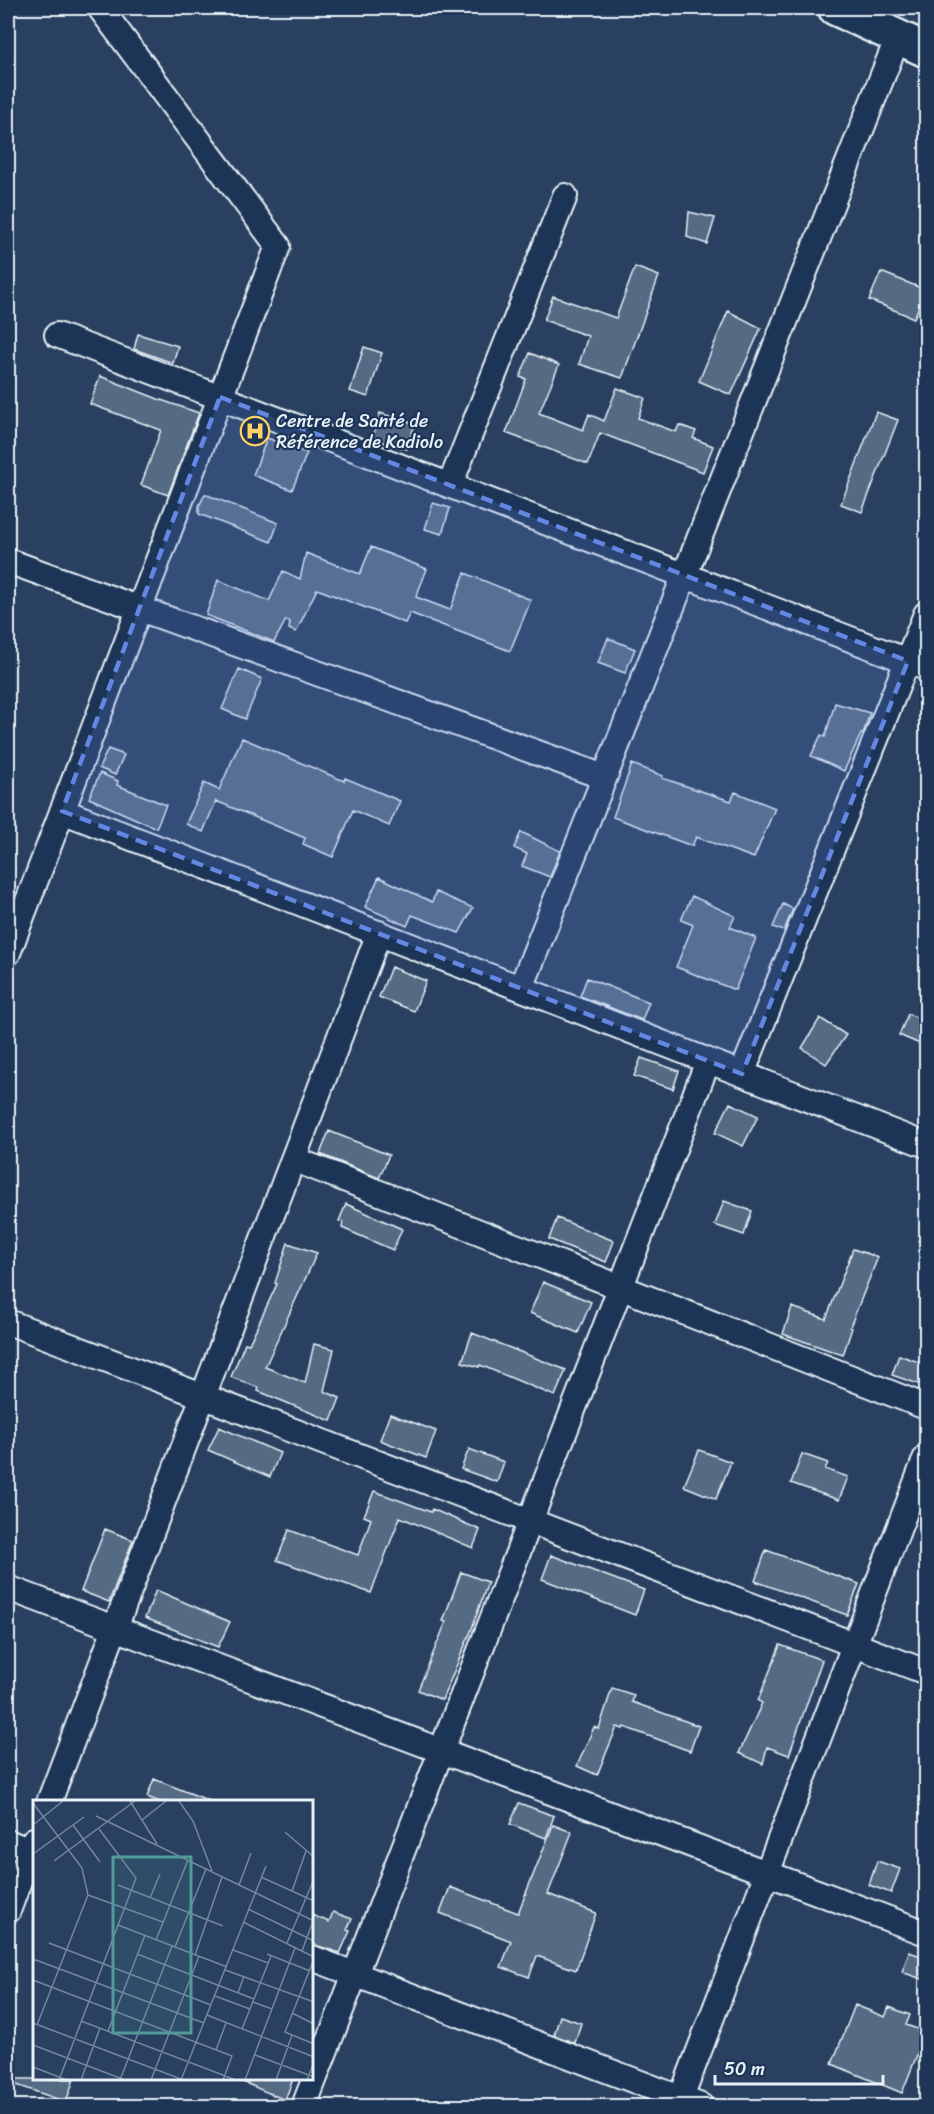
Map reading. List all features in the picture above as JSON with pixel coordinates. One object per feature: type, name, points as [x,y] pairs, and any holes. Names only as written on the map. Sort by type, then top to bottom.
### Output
[{"type":"main road","points":[[835,8],[912,44]]},
{"type":"street","points":[[8,953],[278,246],[100,8]]},
{"type":"street","points":[[521,988],[685,575],[912,44]]},
{"type":"street","points":[[450,485],[565,196]]},
{"type":"street","points":[[57,335],[917,664]]},
{"type":"street","points":[[8,561],[604,777]]},
{"type":"street","points":[[742,1074],[917,664],[927,614]]},
{"type":"street","points":[[62,811],[927,1145]]},
{"type":"street","points":[[50,1800],[379,933]]},
{"type":"street","points":[[314,2080],[708,1061]]},
{"type":"street","points":[[293,1160],[927,1407]]},
{"type":"street","points":[[8,1322],[927,1672]]},
{"type":"street","points":[[314,1959],[687,2104],[768,1873],[927,1457]]},
{"type":"street","points":[[8,1588],[927,1932]]},
{"type":"street","points":[[8,1842],[33,1848],[8,1911]]},
{"type":"street","points":[[304,2106],[314,2081]]},
{"type":"highlighted area","points":[[220,397],[908,661],[742,1074],[62,811]]},
{"type":"building","points":[[689,212],[715,218],[707,244],[687,237]]},
{"type":"building","points":[[635,267],[659,276],[622,378],[579,364],[588,336],[544,320],[553,296],[616,318]]},
{"type":"building","points":[[881,272],[926,290],[914,318],[869,300]]},
{"type":"building","points":[[728,311],[761,328],[731,395],[699,381]]},
{"type":"building","points":[[138,334],[178,346],[173,363],[134,349]]},
{"type":"building","points":[[364,347],[382,353],[368,397],[350,391]]},
{"type":"building","points":[[530,353],[559,365],[539,413],[583,430],[589,414],[604,421],[617,388],[645,398],[638,418],[676,432],[679,425],[696,431],[693,438],[713,446],[703,472],[600,433],[588,464],[506,433],[526,379],[520,377]]},
{"type":"building","points":[[100,376],[199,413],[168,495],[141,485],[161,430],[90,404]]},
{"type":"building","points":[[876,412],[898,420],[862,512],[841,504]]},
{"type":"building","points":[[380,413],[415,424],[407,449],[372,439]]},
{"type":"building","points":[[267,438],[307,453],[292,490],[253,475]]},
{"type":"building","points":[[205,494],[278,523],[271,542],[199,514],[199,506]]},
{"type":"building","points":[[433,503],[450,508],[442,534],[425,529]]},
{"type":"building","points":[[371,547],[427,569],[416,597],[450,610],[465,573],[531,600],[510,651],[410,613],[405,623],[317,589],[296,632],[289,629],[290,622],[286,620],[274,642],[206,615],[218,580],[269,601],[283,571],[300,579],[306,553],[360,574]]},
{"type":"building","points":[[608,638],[635,649],[625,673],[598,663]]},
{"type":"building","points":[[239,669],[262,679],[245,719],[222,709]]},
{"type":"building","points":[[835,703],[870,713],[863,734],[844,771],[811,756],[821,735],[825,737]]},
{"type":"building","points":[[242,738],[344,781],[345,778],[400,801],[389,826],[353,810],[333,857],[303,844],[305,838],[216,801],[203,832],[186,824],[204,783],[219,790]]},
{"type":"building","points":[[108,749],[124,755],[115,775],[99,768]]},
{"type":"building","points":[[632,764],[663,776],[662,778],[731,801],[735,792],[775,808],[754,858],[696,837],[692,846],[613,817]]},
{"type":"building","points":[[100,773],[118,781],[117,785],[166,805],[156,828],[89,798]]},
{"type":"building","points":[[521,832],[560,851],[550,877],[522,866],[527,854],[514,848]]},
{"type":"building","points":[[379,877],[432,902],[436,892],[473,908],[459,933],[412,915],[407,926],[365,907]]},
{"type":"building","points":[[692,896],[735,916],[730,927],[756,938],[735,990],[676,967],[693,925],[681,920]]},
{"type":"building","points":[[783,904],[793,909],[784,931],[773,927]]},
{"type":"building","points":[[391,967],[426,981],[414,1011],[379,997]]},
{"type":"building","points":[[587,978],[649,1002],[642,1020],[580,996]]},
{"type":"building","points":[[908,1014],[927,1021],[927,1047],[899,1035]]},
{"type":"building","points":[[820,1018],[846,1035],[826,1064],[802,1048]]},
{"type":"building","points":[[641,1058],[679,1071],[673,1089],[634,1076]]},
{"type":"building","points":[[730,1103],[758,1116],[743,1146],[715,1133]]},
{"type":"building","points":[[329,1131],[389,1155],[379,1178],[320,1154]]},
{"type":"building","points":[[724,1201],[752,1211],[744,1235],[715,1225]]},
{"type":"building","points":[[346,1204],[402,1229],[393,1250],[342,1228],[343,1222],[339,1221]]},
{"type":"building","points":[[557,1218],[614,1241],[606,1262],[549,1239]]},
{"type":"building","points":[[288,1243],[317,1253],[265,1367],[305,1383],[314,1344],[334,1349],[324,1391],[340,1398],[331,1421],[258,1391],[259,1388],[231,1377],[245,1343],[249,1344],[277,1284],[275,1283]]},
{"type":"building","points":[[853,1249],[878,1257],[850,1327],[852,1328],[843,1355],[783,1334],[792,1307],[826,1319]]},
{"type":"building","points":[[543,1282],[591,1302],[578,1333],[530,1313]]},
{"type":"building","points":[[472,1333],[566,1370],[555,1396],[480,1365],[479,1367],[462,1362]]},
{"type":"building","points":[[899,1355],[927,1365],[927,1387],[892,1375]]},
{"type":"building","points":[[390,1414],[436,1431],[426,1458],[380,1440]]},
{"type":"building","points":[[219,1427],[280,1453],[270,1477],[208,1450]]},
{"type":"building","points":[[469,1449],[504,1462],[497,1482],[461,1469]]},
{"type":"building","points":[[699,1450],[731,1462],[716,1499],[684,1486]]},
{"type":"building","points":[[802,1454],[828,1463],[825,1469],[848,1477],[839,1500],[791,1483]]},
{"type":"building","points":[[374,1491],[431,1512],[432,1509],[480,1530],[473,1548],[400,1517],[371,1593],[277,1560],[289,1530],[358,1555],[371,1519],[364,1516]]},
{"type":"building","points":[[105,1529],[133,1540],[109,1602],[81,1591]]},
{"type":"building","points":[[766,1550],[859,1584],[847,1615],[755,1581]]},
{"type":"building","points":[[551,1555],[644,1590],[635,1615],[542,1579]]},
{"type":"building","points":[[461,1572],[488,1582],[471,1631],[442,1700],[418,1690],[446,1622],[443,1621]]},
{"type":"building","points":[[156,1590],[230,1622],[218,1647],[145,1618]]},
{"type":"building","points":[[780,1645],[822,1660],[789,1755],[767,1747],[763,1764],[739,1753],[762,1703],[758,1701]]},
{"type":"building","points":[[612,1688],[634,1695],[632,1702],[699,1726],[690,1751],[624,1727],[623,1729],[617,1727],[597,1775],[577,1766],[594,1727],[599,1729]]},
{"type":"building","points":[[154,1779],[207,1800],[155,1800],[147,1797]]},
{"type":"building","points":[[519,1803],[554,1816],[546,1838],[510,1824]]},
{"type":"building","points":[[553,1825],[572,1832],[548,1894],[596,1913],[576,1970],[537,1956],[529,1977],[501,1967],[511,1941],[440,1913],[450,1887],[518,1913]]},
{"type":"building","points":[[877,1861],[900,1869],[891,1893],[869,1885]]},
{"type":"building","points":[[333,1912],[352,1919],[347,1930],[350,1931],[340,1953],[314,1945],[314,1916],[329,1922]]},
{"type":"building","points":[[909,1952],[927,1958],[927,1981],[902,1972]]},
{"type":"building","points":[[855,2005],[885,2017],[889,2007],[910,2015],[906,2025],[926,2032],[902,2093],[832,2064]]},
{"type":"building","points":[[560,2016],[581,2023],[575,2043],[554,2035]]},
{"type":"building","points":[[8,2079],[73,2081],[66,2102],[8,2082]]},
{"type":"building","points":[[241,2081],[292,2081],[285,2100]]},
{"type":"place","name":"Centre de Santé de Référence de Kadiolo","points":[[255,431]]}]
